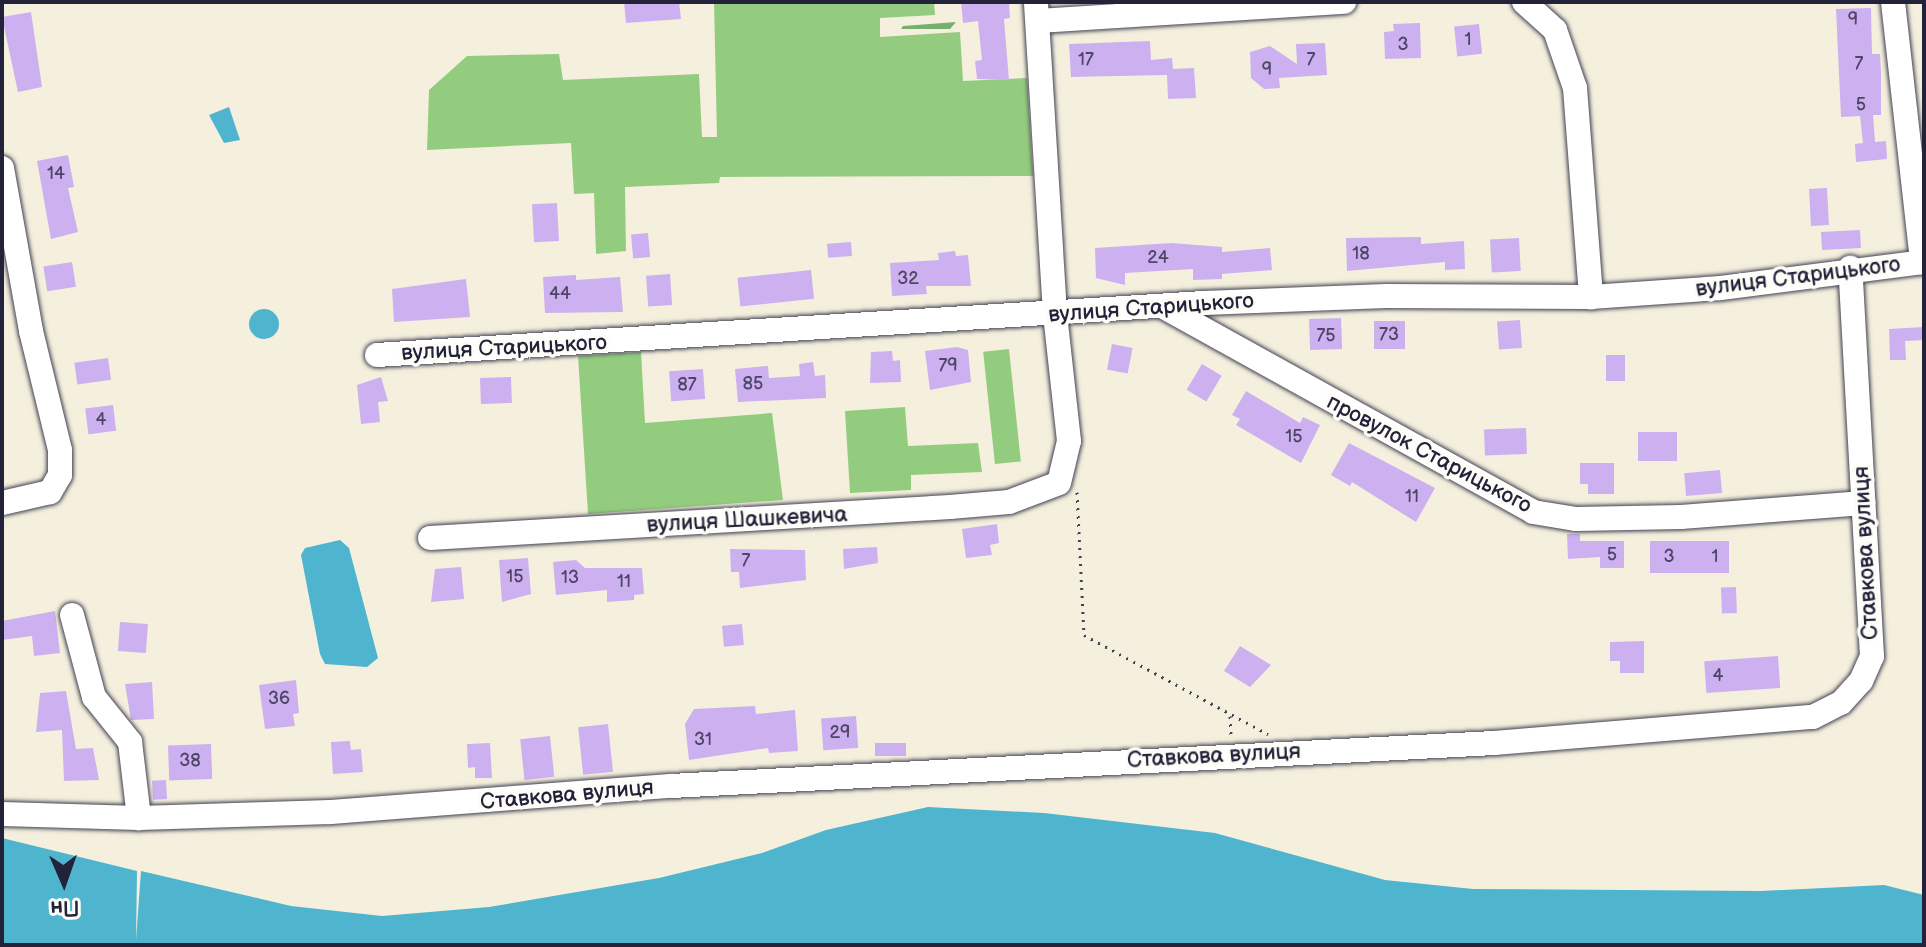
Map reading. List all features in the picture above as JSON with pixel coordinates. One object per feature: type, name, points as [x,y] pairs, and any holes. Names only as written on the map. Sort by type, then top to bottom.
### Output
[{"type":"street","points":[[1067,483],[1069,441],[1055,314],[1037,12],[1344,2]]},
{"type":"street","points":[[1524,2],[1555,30],[1575,88],[1591,297]]},
{"type":"street","points":[[1893,2],[1923,262]]},
{"type":"street","points":[[2,168],[31,331],[60,450],[60,475],[50,492],[2,503]]},
{"type":"street","name":"вулиця Старицького","points":[[377,355],[1204,303],[1386,296],[1591,297],[1721,288],[1850,268],[1923,262]]},
{"type":"street","name":"Ставкова вулиця","points":[[2,814],[139,818],[374,809],[671,786],[1494,743],[1813,717],[1841,703],[1861,681],[1872,656],[1850,268]]},
{"type":"street","points":[[1202,329],[1198,318],[1204,303]]},
{"type":"street","name":"провулок Старицького","points":[[1162,306],[1533,512],[1576,519],[1681,517],[1863,503]]},
{"type":"street","name":"вулиця Шашкевича","points":[[430,538],[1009,502],[1067,483]]},
{"type":"street","points":[[72,615],[94,697],[130,742],[139,818]]},
{"type":"path","points":[[1067,483],[1082,528],[1084,635],[1271,735]]},
{"type":"green space","points":[[714,2],[934,2],[935,15],[880,18],[880,37],[960,32],[963,81],[1027,78],[1033,176],[720,177],[719,183],[625,187],[626,251],[596,254],[594,193],[574,194],[571,143],[427,150],[429,90],[467,56],[559,54],[563,80],[699,74],[702,137],[717,137]]},
{"type":"green space","points":[[956,22],[950,29],[901,29],[903,26]]},
{"type":"green space","points":[[1009,349],[1021,461],[995,464],[983,352]]},
{"type":"green space","points":[[641,352],[645,423],[772,413],[783,500],[588,514],[578,356]]},
{"type":"green space","points":[[905,407],[908,446],[978,443],[982,472],[911,475],[911,490],[850,493],[845,411]]},
{"type":"water","points":[[229,107],[240,140],[224,143],[209,115]]},
{"type":"water","points":[[264,309],[270,310],[278,318],[278,330],[270,338],[264,339],[258,338],[250,330],[249,324],[250,318],[258,310]]},
{"type":"water","points":[[340,540],[349,548],[378,658],[367,667],[325,664],[320,654],[301,555],[305,548]]},
{"type":"water","points":[[928,807],[1044,813],[1215,833],[1385,880],[1473,889],[1761,891],[1884,885],[1924,895],[1924,945],[2,945],[2,838],[137,871],[136,940],[141,871],[291,906],[382,916],[489,907],[659,878],[762,853],[826,830]]},
{"type":"building","points":[[624,2],[679,2],[681,19],[626,23]]},
{"type":"building","points":[[961,2],[1009,4],[1010,18],[1004,19],[1009,80],[977,79],[975,61],[982,60],[978,21],[963,23]]},
{"type":"building","points":[[1871,8],[1872,54],[1880,54],[1881,73],[1881,115],[1873,115],[1875,142],[1886,141],[1887,159],[1856,162],[1855,144],[1863,143],[1860,116],[1841,117],[1836,9]]},
{"type":"building","points":[[31,12],[42,87],[18,92],[2,17]]},
{"type":"building","points":[[1420,23],[1421,58],[1385,59],[1384,32],[1394,31],[1393,24]]},
{"type":"building","points":[[1479,24],[1482,54],[1457,56],[1454,27]]},
{"type":"building","points":[[1150,41],[1151,60],[1172,58],[1173,69],[1194,68],[1196,98],[1168,99],[1167,75],[1071,77],[1069,44]]},
{"type":"building","points":[[1325,43],[1327,75],[1279,78],[1280,88],[1264,89],[1251,78],[1250,52],[1270,46],[1297,64],[1296,44]]},
{"type":"building","points":[[68,155],[74,187],[68,188],[78,232],[51,239],[37,161]]},
{"type":"building","points":[[1827,188],[1829,225],[1811,226],[1809,189]]},
{"type":"building","points":[[557,203],[559,241],[534,242],[532,204]]},
{"type":"building","points":[[1860,230],[1861,248],[1822,250],[1821,232]]},
{"type":"building","points":[[648,233],[650,257],[633,258],[631,234]]},
{"type":"building","points":[[1421,237],[1421,244],[1464,241],[1465,269],[1445,270],[1445,262],[1347,271],[1346,238]]},
{"type":"building","points":[[1519,238],[1521,271],[1492,272],[1490,240]]},
{"type":"building","points":[[851,242],[852,256],[828,258],[827,244]]},
{"type":"building","points":[[1172,243],[1222,247],[1222,252],[1270,248],[1272,270],[1222,274],[1222,279],[1193,280],[1193,269],[1125,273],[1125,285],[1096,278],[1095,248]]},
{"type":"building","points":[[955,251],[956,256],[968,255],[971,286],[926,286],[927,294],[892,296],[890,263],[939,260],[938,253]]},
{"type":"building","points":[[72,262],[76,287],[47,291],[43,267]]},
{"type":"building","points":[[811,270],[814,299],[740,307],[737,278]]},
{"type":"building","points":[[670,274],[672,305],[648,307],[646,276]]},
{"type":"building","points":[[576,275],[576,280],[620,277],[623,312],[545,313],[543,277]]},
{"type":"building","points":[[466,279],[470,317],[394,322],[392,289]]},
{"type":"building","points":[[1341,318],[1342,349],[1310,350],[1309,319]]},
{"type":"building","points":[[1520,320],[1522,348],[1499,350],[1497,322]]},
{"type":"building","points":[[1374,321],[1405,321],[1405,349],[1374,349]]},
{"type":"building","points":[[1924,327],[1924,340],[1905,341],[1906,360],[1890,360],[1889,329]]},
{"type":"building","points":[[1112,344],[1133,348],[1128,374],[1107,370]]},
{"type":"building","points":[[957,347],[968,350],[971,382],[930,390],[925,351]]},
{"type":"building","points":[[892,351],[893,361],[900,360],[901,382],[870,383],[871,352]]},
{"type":"building","points":[[1606,355],[1625,355],[1625,381],[1606,381]]},
{"type":"building","points":[[108,358],[111,380],[77,385],[74,363]]},
{"type":"building","points":[[813,362],[815,376],[825,375],[826,398],[738,402],[735,369],[768,366],[769,378],[800,376],[799,364]]},
{"type":"building","points":[[1202,364],[1222,376],[1206,402],[1187,390]]},
{"type":"building","points":[[703,369],[705,399],[671,401],[669,371]]},
{"type":"building","points":[[381,377],[388,401],[378,402],[380,422],[361,424],[357,385]]},
{"type":"building","points":[[511,377],[512,403],[481,404],[480,378]]},
{"type":"building","points":[[1246,391],[1300,423],[1303,417],[1320,425],[1301,463],[1236,425],[1240,419],[1232,415]]},
{"type":"building","points":[[113,405],[116,431],[88,434],[85,408]]},
{"type":"building","points":[[1526,428],[1527,454],[1485,455],[1484,429]]},
{"type":"building","points":[[1638,432],[1677,432],[1677,461],[1638,461]]},
{"type":"building","points":[[1349,443],[1435,488],[1416,522],[1352,482],[1350,486],[1331,475]]},
{"type":"building","points":[[1580,463],[1614,463],[1614,494],[1588,494],[1588,484],[1580,484]]},
{"type":"building","points":[[1720,470],[1722,493],[1686,496],[1684,473]]},
{"type":"building","points":[[997,524],[999,543],[990,545],[992,555],[966,558],[962,529]]},
{"type":"building","points":[[1567,534],[1580,534],[1580,541],[1624,541],[1624,568],[1600,568],[1600,557],[1568,559]]},
{"type":"building","points":[[1650,541],[1729,541],[1729,573],[1650,573]]},
{"type":"building","points":[[877,547],[878,563],[844,569],[843,549]]},
{"type":"building","points":[[730,549],[805,550],[806,580],[740,588],[739,572],[731,572]]},
{"type":"building","points":[[528,558],[531,594],[502,602],[499,560]]},
{"type":"building","points":[[576,560],[585,568],[642,568],[644,594],[634,595],[634,600],[607,602],[607,590],[556,595],[553,562]]},
{"type":"building","points":[[461,567],[464,599],[431,602],[435,569]]},
{"type":"building","points":[[1736,587],[1737,613],[1722,614],[1721,588]]},
{"type":"building","points":[[55,611],[60,653],[34,656],[32,636],[2,640],[2,621]]},
{"type":"building","points":[[120,622],[148,624],[146,653],[118,651]]},
{"type":"building","points":[[742,624],[744,645],[724,647],[722,626]]},
{"type":"building","points":[[1644,641],[1644,673],[1620,673],[1620,661],[1610,661],[1610,642]]},
{"type":"building","points":[[1240,646],[1271,665],[1250,687],[1224,671]]},
{"type":"building","points":[[1778,656],[1780,688],[1706,693],[1704,661]]},
{"type":"building","points":[[296,680],[299,713],[293,714],[295,726],[265,729],[259,685]]},
{"type":"building","points":[[152,682],[154,719],[131,720],[125,684]]},
{"type":"building","points":[[66,691],[76,749],[93,748],[99,780],[64,781],[62,730],[36,732],[40,693]]},
{"type":"building","points":[[755,706],[756,714],[795,710],[798,751],[769,753],[768,748],[689,760],[685,724],[694,709]]},
{"type":"building","points":[[856,716],[858,748],[823,750],[821,718]]},
{"type":"building","points":[[608,724],[613,772],[583,775],[578,727]]},
{"type":"building","points":[[550,736],[554,777],[524,780],[520,739]]},
{"type":"building","points":[[350,741],[351,750],[361,749],[363,772],[333,774],[331,742]]},
{"type":"building","points":[[490,743],[492,778],[475,778],[475,767],[468,768],[467,744]]},
{"type":"building","points":[[875,743],[906,743],[906,756],[875,756]]},
{"type":"building","points":[[211,744],[212,779],[169,780],[168,746]]},
{"type":"building","points":[[166,780],[167,799],[153,800],[152,781]]}]
